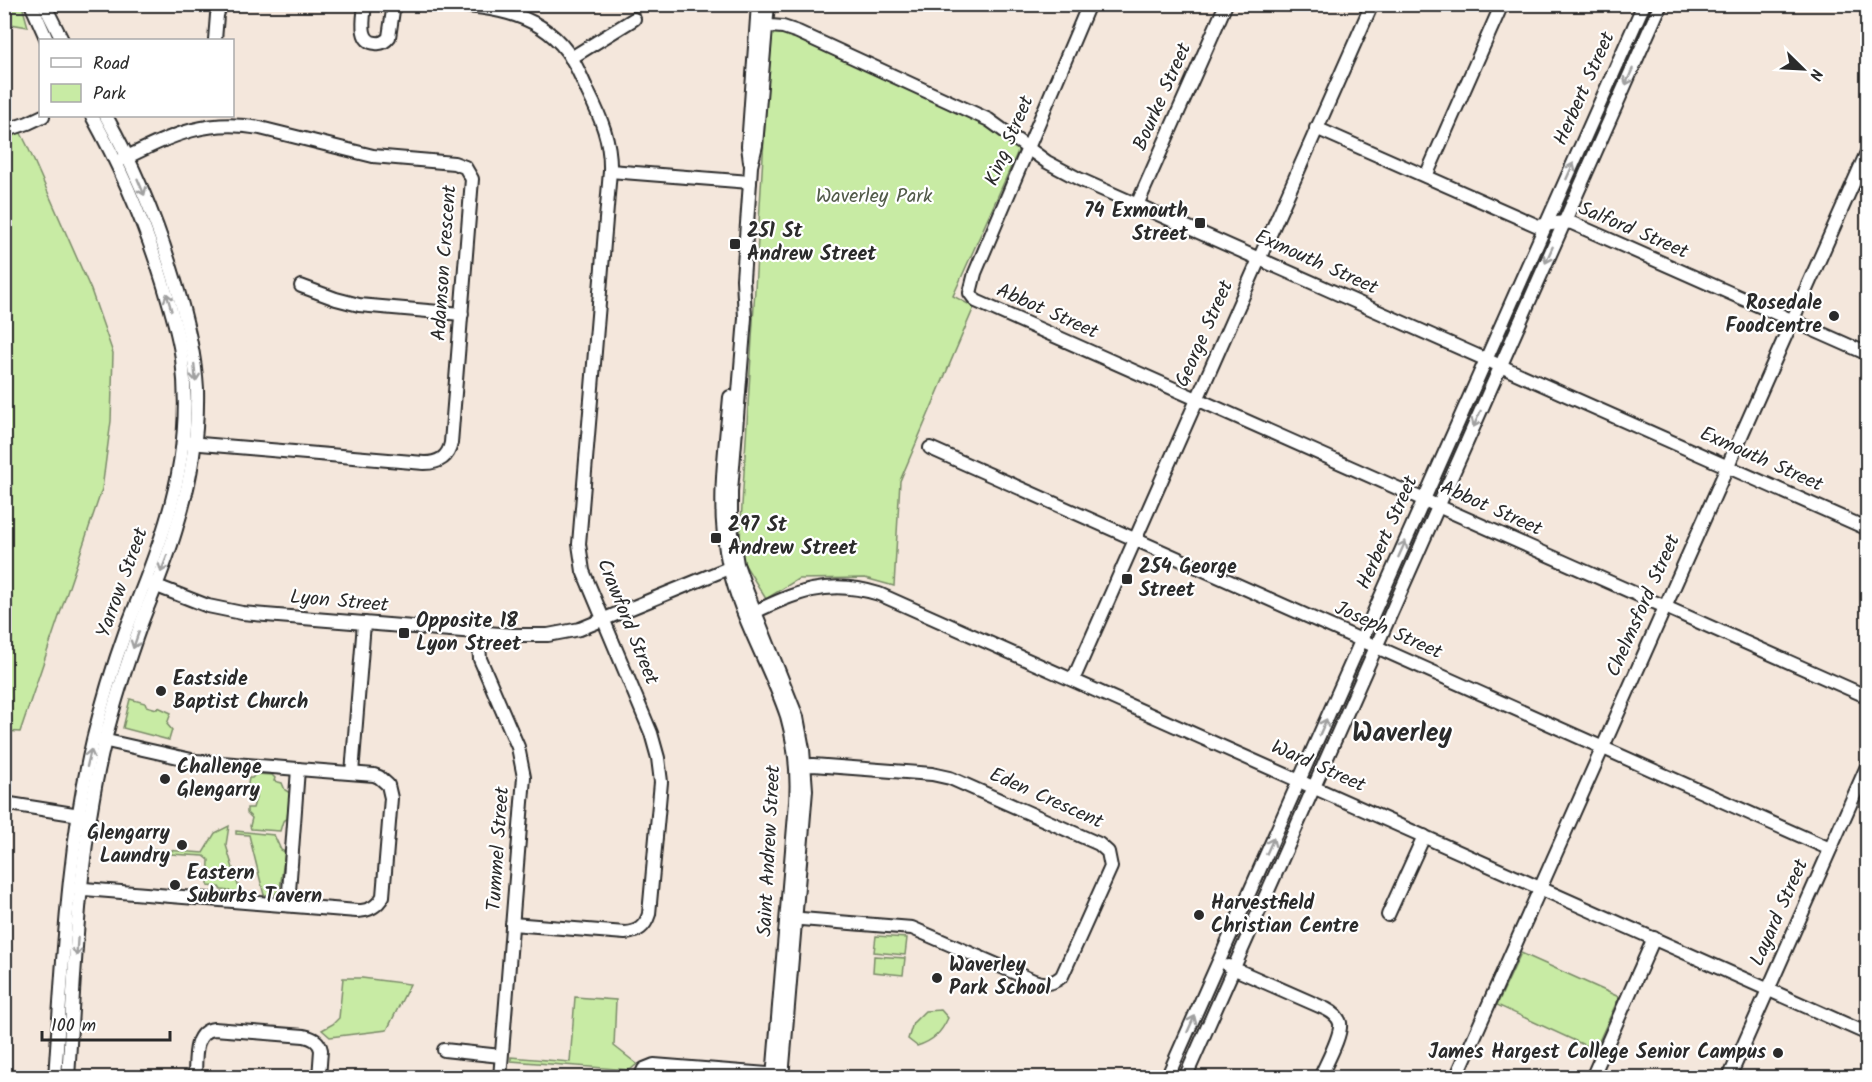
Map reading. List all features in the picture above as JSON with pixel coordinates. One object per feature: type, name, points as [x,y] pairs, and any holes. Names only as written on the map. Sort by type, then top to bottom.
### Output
[{"type":"street","points":[[31,4],[47,39]]},
{"type":"street","points":[[44,4],[62,39]]},
{"type":"street","points":[[215,39],[217,15],[221,4]]},
{"type":"street","points":[[365,4],[364,33],[368,39],[381,43],[389,37],[394,4]]},
{"type":"street","name":"Crawford Street","points":[[445,4],[494,9],[515,14],[546,31],[571,58],[604,126],[610,148],[610,171],[579,544],[583,571],[651,733],[660,770],[647,921],[638,930],[625,933],[512,924]]},
{"type":"street","name":"Saint Andrew Street","points":[[758,4],[762,25]]},
{"type":"street","name":"Saint Andrew Street","points":[[768,4],[762,25],[756,145],[751,166],[743,279],[736,319],[722,491],[724,535],[784,708],[801,766],[796,802],[791,918],[778,1076]]},
{"type":"street","name":"King Street","points":[[970,293],[975,273],[1089,4]]},
{"type":"street","name":"Bourke Street","points":[[1137,205],[1226,4]]},
{"type":"street","name":"George Street","points":[[1073,680],[1372,4]]},
{"type":"street","points":[[1426,176],[1502,4]]},
{"type":"street","name":"Herbert Street","points":[[1167,1077],[1644,4]]},
{"type":"street","name":"Herbert Street","points":[[1185,1077],[1661,4]]},
{"type":"street","points":[[571,58],[634,19]]},
{"type":"street","name":"Exmouth Street","points":[[762,25],[793,30],[971,111],[1000,127],[1062,171],[1868,529]]},
{"type":"street","points":[[1631,33],[1646,39]]},
{"type":"street","points":[[4,131],[42,117]]},
{"type":"street","name":"Yarrow Street","points":[[93,117],[122,160]]},
{"type":"street","name":"Yarrow Street","points":[[55,1077],[84,816],[99,739],[133,646],[151,583],[179,521],[188,484],[188,443],[197,389],[189,329],[165,249],[122,160],[106,117]]},
{"type":"street","name":"Adamson Crescent","points":[[122,160],[210,121],[251,127],[374,156],[454,163],[465,167],[472,179],[451,443],[450,450],[443,459],[424,463],[188,443]]},
{"type":"street","points":[[1316,128],[1538,226],[1546,226]]},
{"type":"street","name":"Chelmsford Street","points":[[1456,1077],[1868,150]]},
{"type":"street","points":[[610,171],[750,182]]},
{"type":"street","name":"Salford Street","points":[[1546,226],[1564,222],[1572,223],[1868,354]]},
{"type":"street","points":[[301,286],[359,305],[462,314]]},
{"type":"street","name":"Abbot Street","points":[[970,293],[976,301],[983,305],[1868,697]]},
{"type":"street","name":"Joseph Street","points":[[930,448],[1830,849]]},
{"type":"street","name":"Lyon Street","points":[[151,583],[208,606],[233,612],[512,635],[548,635],[573,631],[603,620],[733,565]]},
{"type":"street","name":"Ward Street","points":[[750,614],[811,589],[843,587],[866,590],[893,600],[1868,1034]]},
{"type":"street","points":[[352,773],[364,623]]},
{"type":"street","name":"Tummel Street","points":[[480,632],[480,659],[518,747],[523,768],[523,798],[500,1077]]},
{"type":"street","points":[[75,888],[364,911],[380,902],[384,889],[391,791],[379,777],[196,761],[99,739]]},
{"type":"street","name":"Layard Street","points":[[1729,1077],[1868,764]]},
{"type":"street","name":"Eden Crescent","points":[[791,918],[912,928],[1034,981],[1052,983],[1062,976],[1111,867],[1108,852],[1099,844],[950,778],[932,774],[801,766]]},
{"type":"street","points":[[288,905],[298,769]]},
{"type":"street","points":[[4,803],[84,816]]},
{"type":"street","points":[[1388,915],[1424,836]]},
{"type":"street","name":"Yarrow Street","points":[[68,1077],[75,888]]},
{"type":"street","points":[[1592,1077],[1654,938]]},
{"type":"street","points":[[1219,962],[1326,1009],[1336,1016],[1340,1024],[1339,1032],[1320,1077]]},
{"type":"street","points":[[195,1077],[199,1040],[205,1032],[214,1029],[304,1036],[314,1039],[321,1050],[319,1077]]},
{"type":"street","points":[[444,1050],[501,1056]]},
{"type":"street","points":[[640,1077],[644,1069],[654,1065],[778,1076]]},
{"type":"green space","points":[[4,5],[22,5],[28,27],[5,23]]},
{"type":"green space","name":"Waverley Park","points":[[771,22],[1023,140],[953,296],[974,307],[900,481],[894,586],[865,578],[798,579],[766,599],[740,557]]},
{"type":"green space","points":[[4,100],[27,145],[91,290],[113,353],[111,421],[102,489],[20,732],[4,731]]},
{"type":"green space","points":[[130,699],[171,713],[167,724],[172,730],[169,740],[123,728]]},
{"type":"green space","points":[[256,774],[272,775],[275,778],[274,781],[282,783],[285,790],[290,793],[287,819],[283,821],[280,831],[251,829],[252,818],[247,813],[247,808],[253,808],[258,791],[247,789],[249,778]]},
{"type":"green space","points":[[229,826],[226,845],[240,892],[208,886],[209,860],[204,856],[153,853],[154,849],[203,853],[215,833]]},
{"type":"green space","points":[[236,831],[274,835],[281,850],[285,852],[280,889],[274,895],[264,895],[249,835],[236,834]]},
{"type":"green space","points":[[876,936],[907,938],[905,955],[874,952]]},
{"type":"green space","points":[[1521,953],[1619,997],[1595,1050],[1497,1005]]},
{"type":"green space","points":[[874,956],[905,958],[903,975],[873,972]]},
{"type":"green space","points":[[343,978],[410,984],[387,1030],[330,1037],[322,1030],[339,1018]]},
{"type":"green space","points":[[575,997],[616,1000],[614,1046],[637,1064],[630,1070],[511,1061],[511,1057],[570,1062]]},
{"type":"green space","points":[[941,1010],[948,1018],[936,1036],[917,1046],[908,1039],[913,1023],[925,1011]]},
{"type":"place","name":"74 Exmouth Street","points":[[1200,223]]},
{"type":"place","name":"251 St Andrew Street","points":[[735,244]]},
{"type":"place","name":"Rosedale Foodcentre","points":[[1834,316]]},
{"type":"place","name":"297 St Andrew Street","points":[[716,538]]},
{"type":"place","name":"254 George Street","points":[[1127,579]]},
{"type":"place","name":"Opposite 18 Lyon Street","points":[[404,633]]},
{"type":"place","name":"Eastside Baptist Church","points":[[161,691]]},
{"type":"place","name":"Challenge Glengarry","points":[[165,779]]},
{"type":"place","name":"Glengarry Laundry","points":[[182,845]]},
{"type":"place","name":"Eastern Suburbs Tavern","points":[[175,885]]},
{"type":"place","name":"Harvestfield Christian Centre","points":[[1199,915]]},
{"type":"place","name":"Waverley Park School","points":[[937,978]]},
{"type":"place","name":"James Hargest College Senior Campus","points":[[1778,1053]]},
{"type":"district","name":"Waverley","points":[[1402,734]]}]
